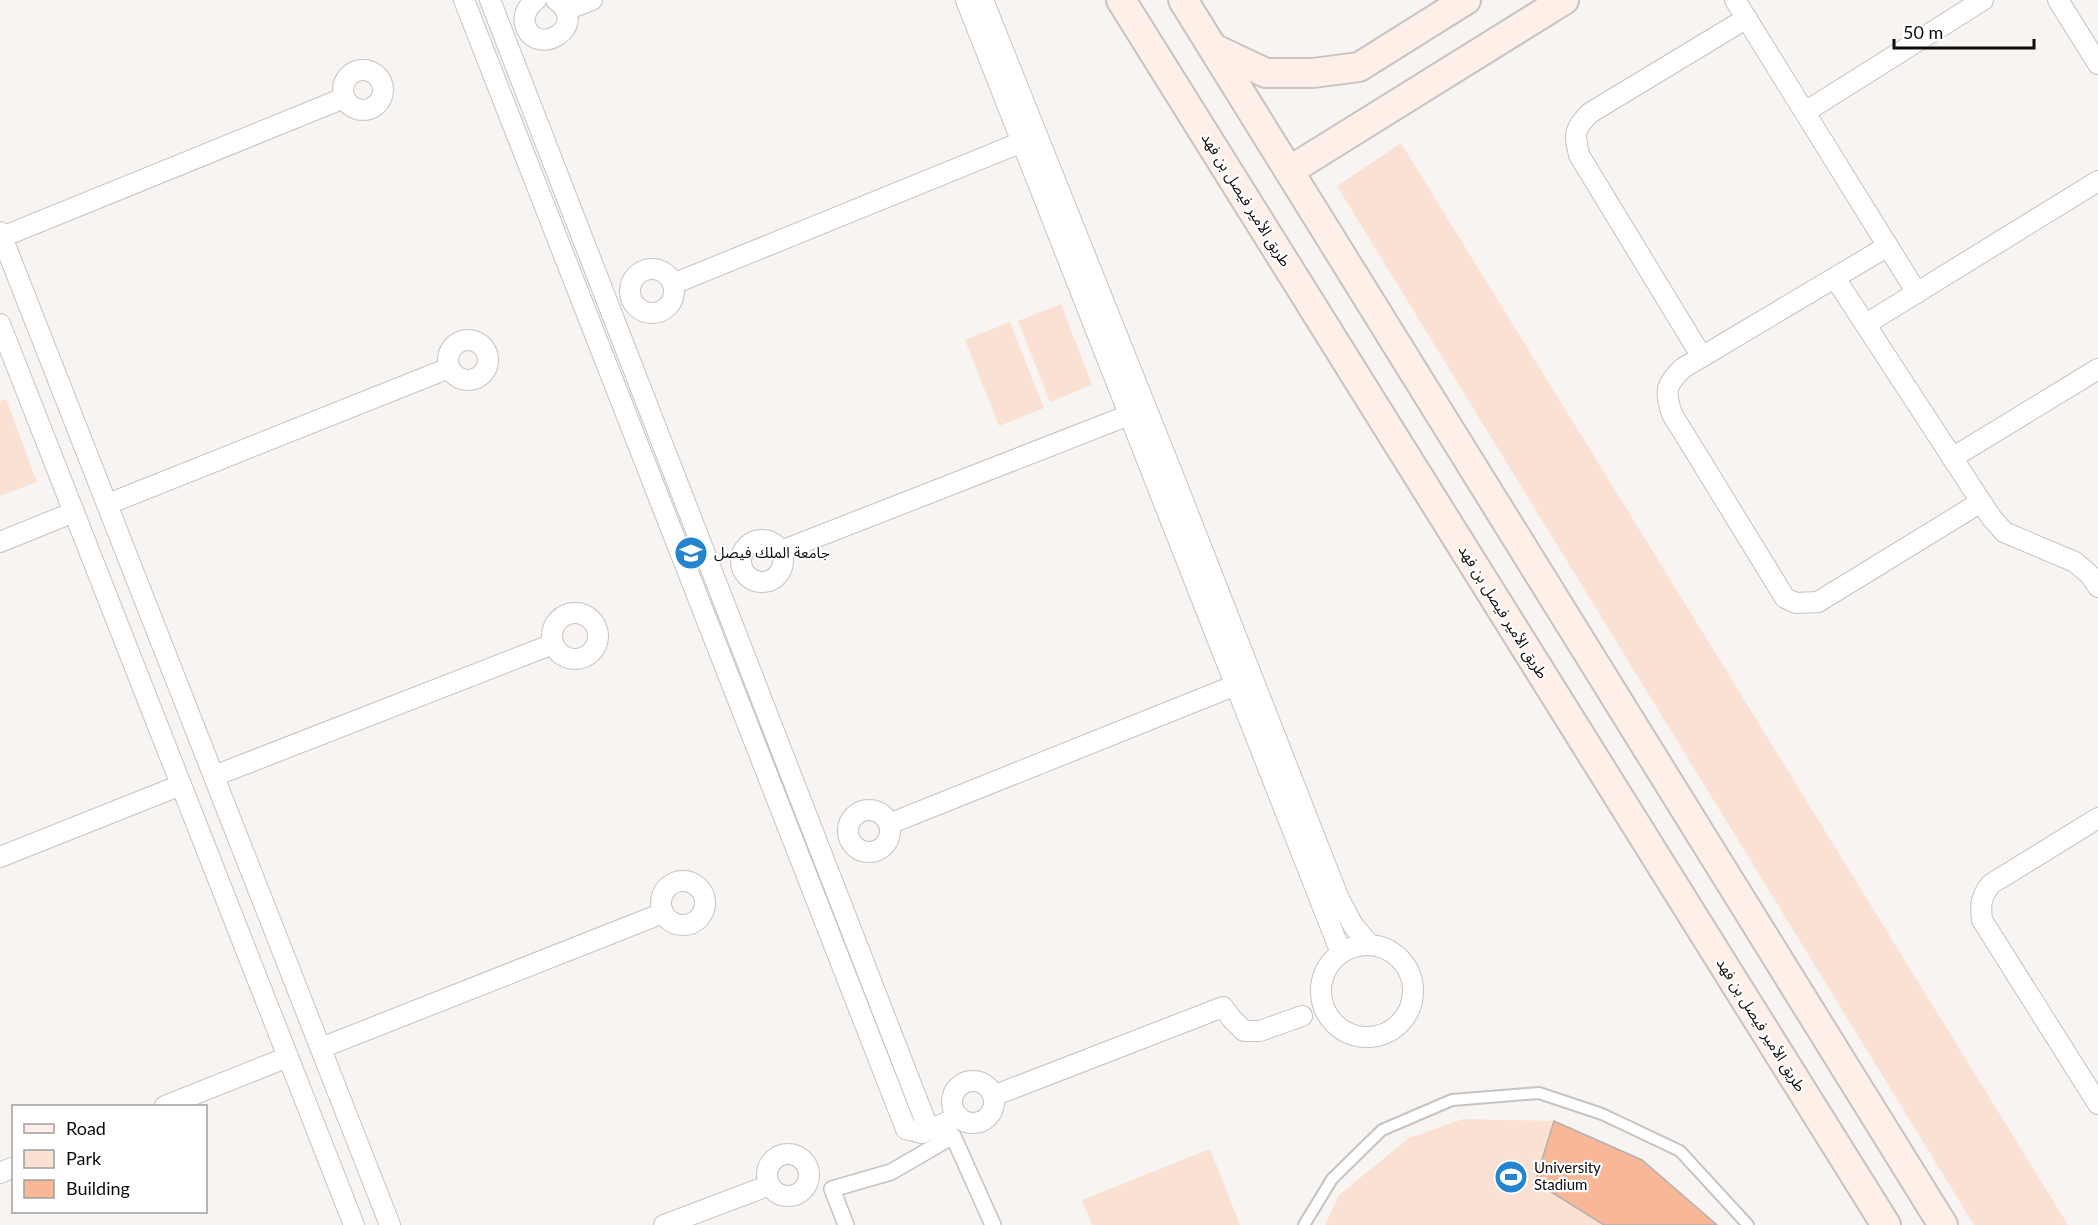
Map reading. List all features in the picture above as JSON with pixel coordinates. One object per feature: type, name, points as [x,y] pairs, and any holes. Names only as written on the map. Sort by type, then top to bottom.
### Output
[{"type":"main road","name":"طريق الأمير فيصل بن فهد","points":[[1121,0],[1886,1225]]},
{"type":"main road","points":[[1183,0],[1943,1225]]},
{"type":"main road","points":[[1213,48],[1266,73],[1313,73],[1359,67],[1466,0]]},
{"type":"main road","points":[[1289,171],[1564,0]]},
{"type":"street","points":[[464,0],[918,1127]]},
{"type":"street","points":[[490,0],[918,1127]]},
{"type":"street","points":[[536,0],[530,5],[525,18],[528,31],[540,39],[553,39],[564,30],[568,17],[561,5],[592,0]]},
{"type":"street","points":[[966,0],[1341,953]]},
{"type":"street","points":[[983,0],[1175,480],[1339,900],[1353,925],[1370,945]]},
{"type":"street","points":[[1735,0],[1917,293]]},
{"type":"street","points":[[1805,112],[1983,0]]},
{"type":"street","points":[[2058,0],[2098,64]]},
{"type":"street","points":[[1702,357],[1579,155],[1575,140],[1577,127],[1590,113],[1747,18]]},
{"type":"street","points":[[344,98],[1,235],[390,1225]]},
{"type":"street","points":[[673,284],[1022,142]]},
{"type":"street","points":[[1866,324],[2098,181]]},
{"type":"street","points":[[1888,246],[1683,368],[1669,382],[1666,397],[1672,414],[1785,598],[1796,603],[1818,602],[1981,502]]},
{"type":"street","points":[[1835,278],[1981,502],[2004,532],[2075,562],[2090,575],[2098,587]]},
{"type":"street","points":[[0,324],[354,1225]]},
{"type":"street","points":[[108,504],[449,368]]},
{"type":"street","points":[[1952,458],[2098,369]]},
{"type":"street","points":[[781,551],[1129,415]]},
{"type":"street","points":[[0,542],[74,512]]},
{"type":"street","points":[[214,776],[553,644]]},
{"type":"street","points":[[889,824],[1236,686]]},
{"type":"street","points":[[0,857],[181,785]]},
{"type":"street","points":[[2098,818],[1991,884],[1984,892],[1980,905],[1982,920],[2098,1104]]},
{"type":"street","points":[[321,1048],[663,913]]},
{"type":"street","points":[[1370,945],[1385,948],[1398,956],[1413,982],[1413,997],[1409,1011],[1401,1024],[1388,1033],[1373,1037],[1358,1037],[1343,1031],[1331,1021],[1323,1008],[1320,992],[1322,977],[1330,963],[1341,953],[1355,946],[1370,945]]},
{"type":"street","points":[[993,1096],[1223,1007],[1244,1031],[1260,1031],[1302,1016],[1322,1000]]},
{"type":"street","points":[[1302,1016],[1331,1021]]},
{"type":"street","points":[[170,1105],[288,1057]]},
{"type":"street","points":[[972,1081],[985,1085],[993,1096],[993,1109],[984,1119],[971,1122],[959,1117],[955,1112],[952,1098],[959,1086],[972,1081]]},
{"type":"street","points":[[918,1127],[959,1117]]},
{"type":"street","points":[[846,1225],[832,1189],[891,1172],[953,1136],[993,1225]]},
{"type":"street","points":[[664,1225],[770,1185]]},
{"type":"lane","points":[[1305,1225],[1332,1179],[1382,1130],[1452,1100],[1539,1093],[1602,1114],[1680,1151],[1748,1225]]},
{"type":"green space","points":[[1401,143],[2068,1225],[1974,1225],[1337,186]]},
{"type":"green space","points":[[1061,304],[1092,385],[1050,402],[1018,321]]},
{"type":"green space","points":[[1010,322],[1044,408],[999,426],[965,340]]},
{"type":"green space","points":[[6,399],[37,482],[0,496],[0,401]]},
{"type":"green space","name":"University Stadium","points":[[1463,1119],[1554,1121],[1642,1160],[1717,1225],[1325,1225],[1339,1195],[1409,1138]]},
{"type":"green space","points":[[1210,1149],[1240,1225],[1092,1225],[1082,1200]]},
{"type":"building","points":[[1554,1121],[1642,1160],[1717,1225],[1604,1225],[1535,1182]]},
{"type":"place","name":"جامعة الملك فيصل","points":[[691,553]]},
{"type":"place","name":"University Stadium","points":[[1511,1177]]}]
